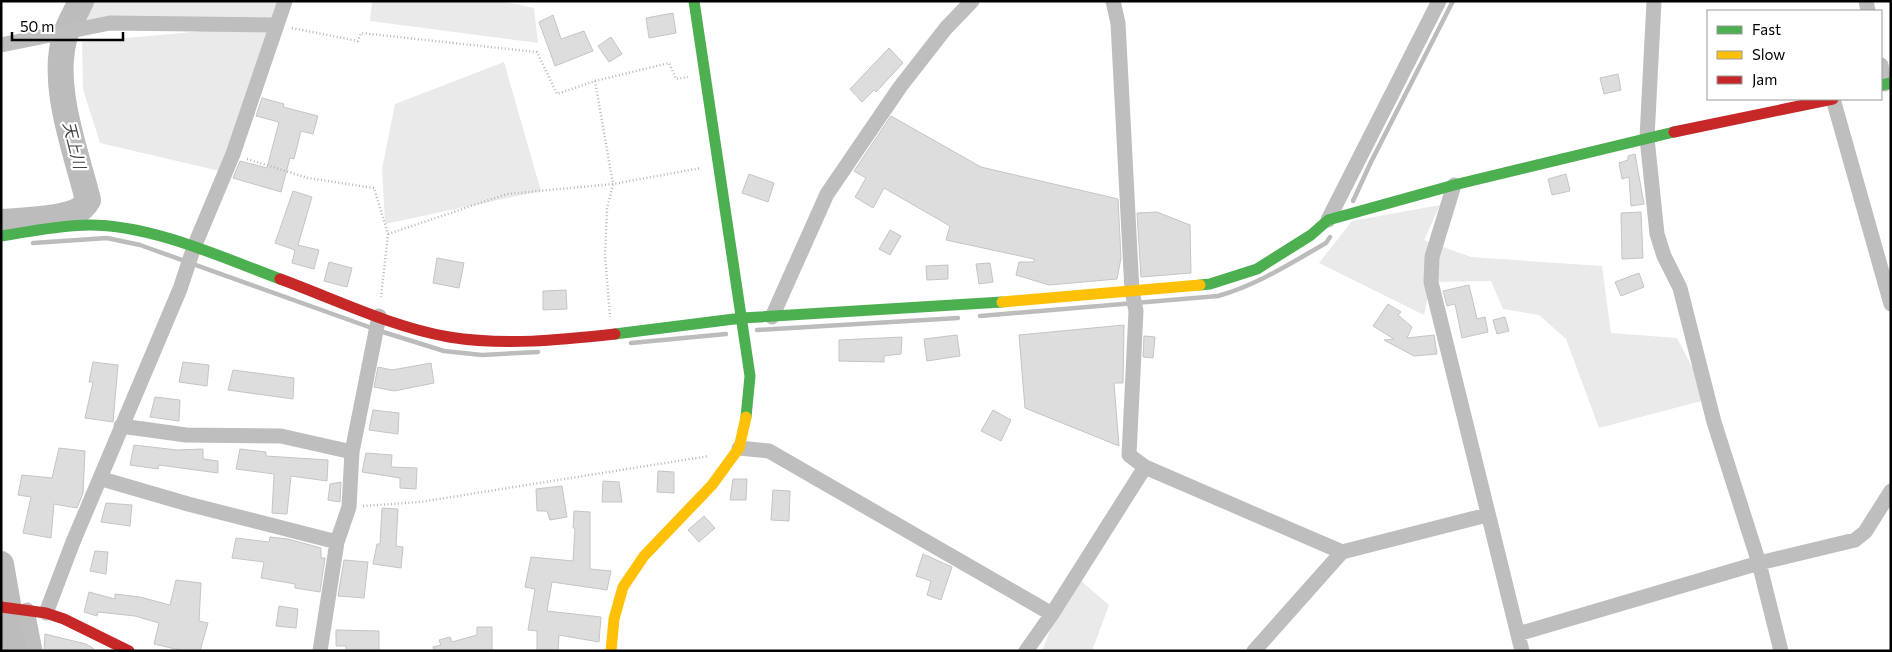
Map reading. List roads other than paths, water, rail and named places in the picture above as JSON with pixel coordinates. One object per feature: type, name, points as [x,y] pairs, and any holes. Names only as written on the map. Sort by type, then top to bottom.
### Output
[{"type":"street","points":[[46,613],[73,542],[102,479],[233,154],[285,1]]},
{"type":"street","points":[[611,651],[614,619],[623,587],[644,556],[712,485],[739,448],[747,412],[750,376],[694,1]]},
{"type":"street","points":[[772,317],[826,194],[900,87],[946,28],[972,1]]},
{"type":"street","points":[[1113,1],[1118,23],[1134,300],[1129,455],[1145,466],[1342,552]]},
{"type":"street","points":[[1,236],[70,226],[110,226],[149,233],[191,257],[377,327],[462,340],[486,341],[611,335],[740,318],[1134,300],[1210,284],[1257,269],[1311,236],[1328,220],[1439,1]]},
{"type":"street","points":[[1654,1],[1647,138],[1657,234],[1664,256],[1680,288],[1714,422],[1759,563],[1781,651]]},
{"type":"street","points":[[1,45],[110,23],[276,24]]},
{"type":"street","points":[[1882,70],[1885,84]]},
{"type":"street","points":[[1328,220],[1454,185],[1647,138],[1828,100]]},
{"type":"street","points":[[1833,100],[1891,304]]},
{"type":"street","points":[[1454,185],[1432,257],[1431,282],[1522,651]]},
{"type":"street","points":[[320,651],[337,542],[350,507],[352,452],[377,327]]},
{"type":"street","points":[[122,426],[186,435],[281,436],[352,452]]},
{"type":"street","points":[[739,448],[769,452],[1052,614]]},
{"type":"street","points":[[1026,651],[1052,614],[1145,466]]},
{"type":"street","points":[[102,479],[188,504],[337,542]]},
{"type":"street","points":[[1518,634],[1759,563],[1855,540],[1865,532],[1891,491]]},
{"type":"street","points":[[1254,651],[1342,552],[1487,515]]},
{"type":"street","points":[[1,607],[46,613],[64,619],[129,651]]},
{"type":"street","points":[[24,610],[35,651]]},
{"type":"waterway","name":"天上川","points":[[1,222],[40,219],[70,214],[80,209],[88,200],[66,117],[61,73],[66,33],[81,1]]},
{"type":"waterway","points":[[1353,201],[1453,1]]},
{"type":"waterway","points":[[980,316],[1218,296],[1274,273],[1326,243],[1330,237]]},
{"type":"waterway","points":[[33,243],[107,238],[140,245],[383,332],[444,351],[482,355],[538,352]]},
{"type":"waterway","points":[[757,330],[958,318]]},
{"type":"waterway","points":[[631,343],[726,334]]},
{"type":"waterway","points":[[1,564],[16,651]]}]
